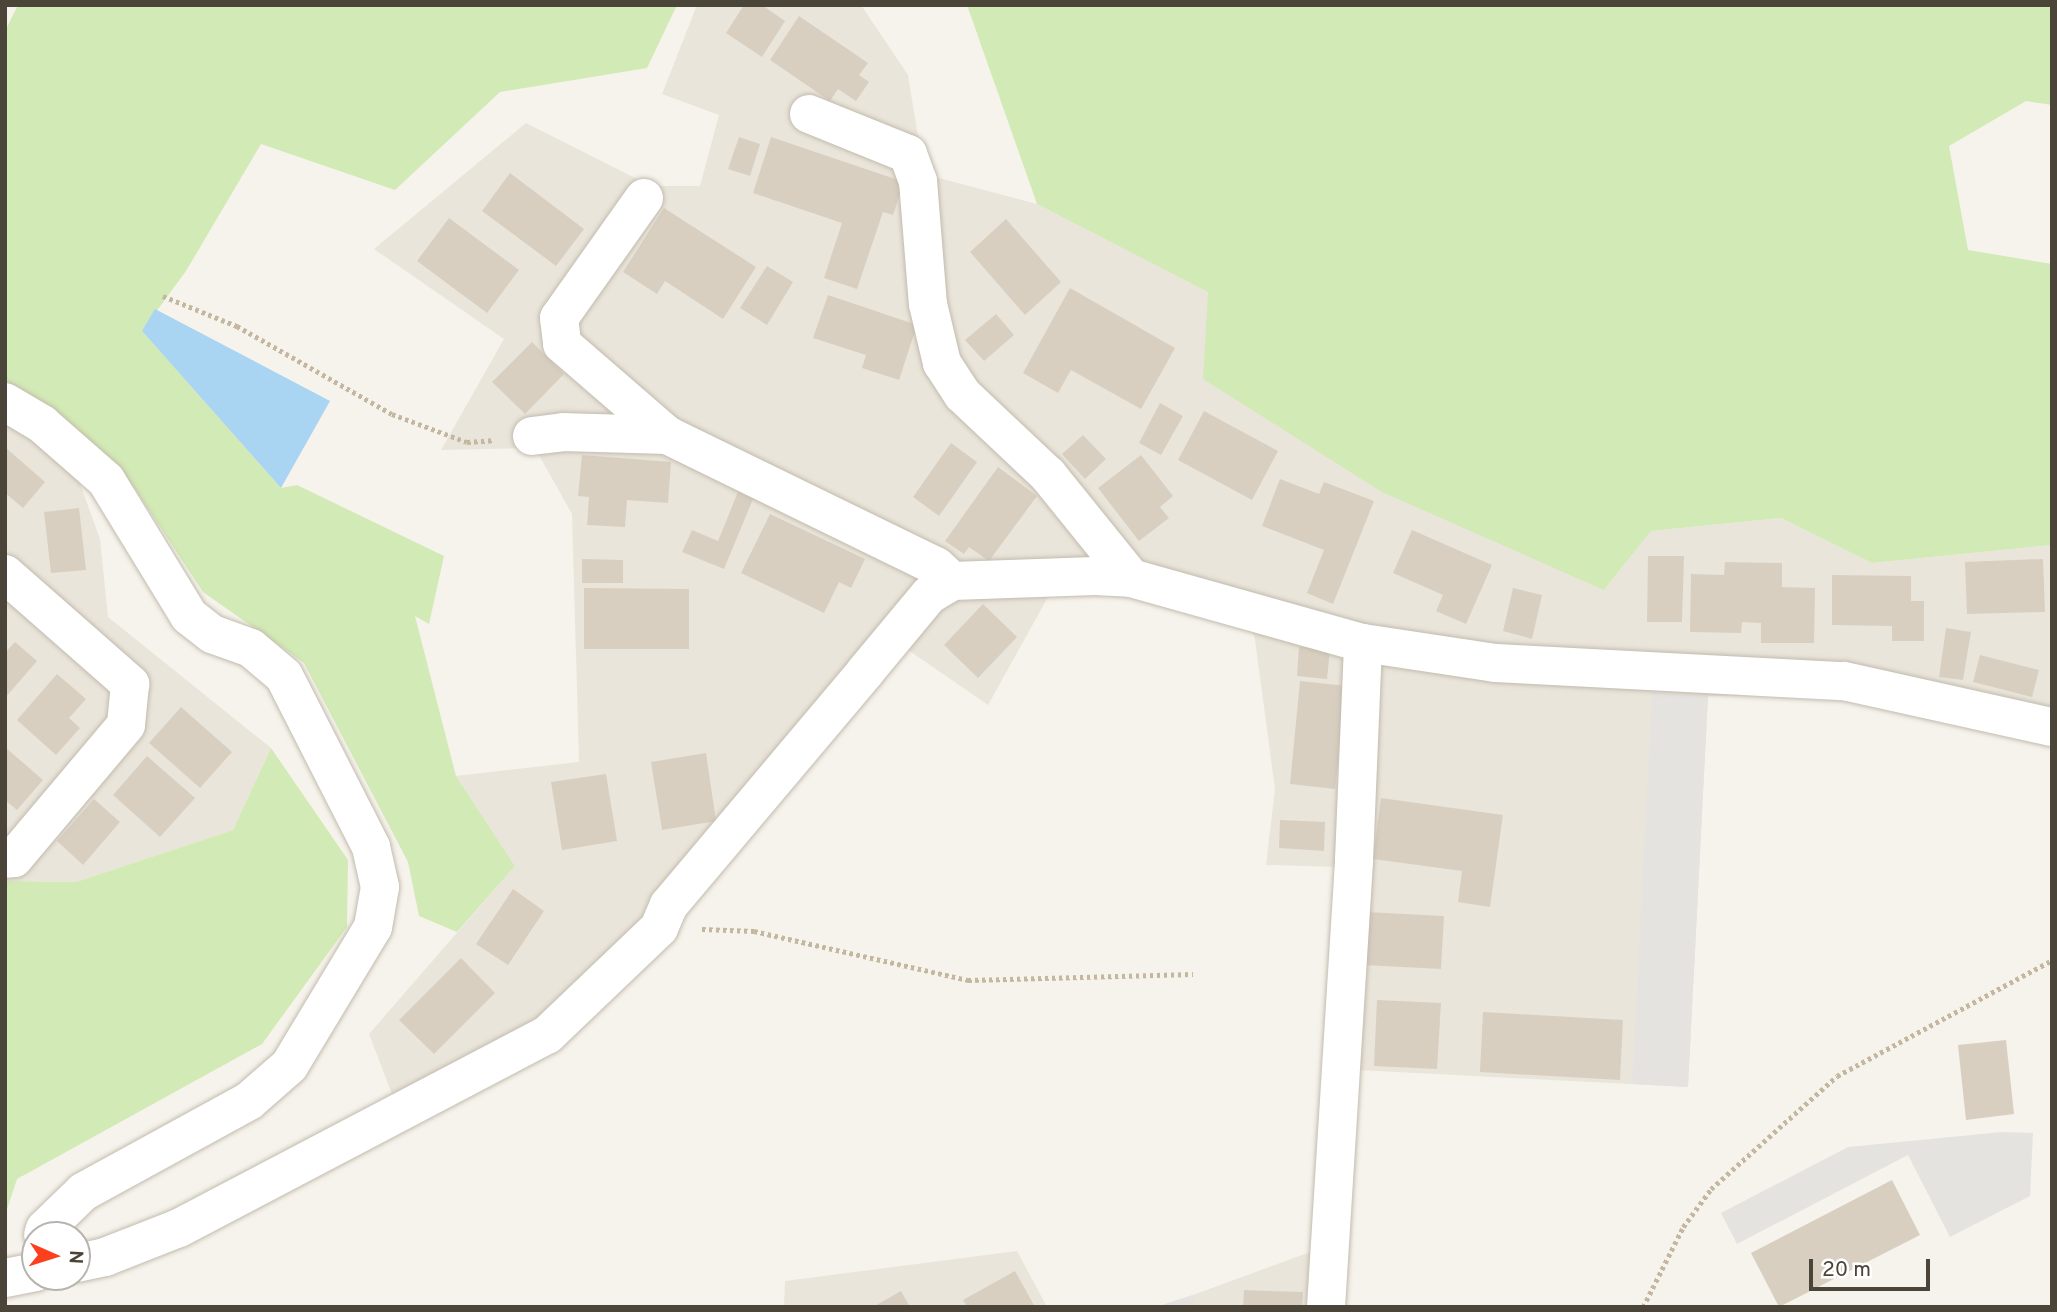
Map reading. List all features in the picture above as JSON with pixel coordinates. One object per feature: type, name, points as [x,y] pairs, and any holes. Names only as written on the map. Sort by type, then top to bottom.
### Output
[{"type":"street","points":[[809,114],[908,154],[918,181],[928,304],[942,363],[962,395],[1048,475],[1131,578]]},
{"type":"street","points":[[644,198],[559,318],[562,344],[667,435],[936,566],[951,581]]},
{"type":"street","points":[[5,402],[42,424],[106,480],[189,616],[212,634],[251,648],[284,676],[371,847],[380,887],[373,928],[289,1066],[249,1101],[83,1192],[53,1221]]},
{"type":"street","points":[[532,436],[565,432],[667,435]]},
{"type":"street","points":[[5,574],[130,684],[125,725],[14,858],[5,859]]},
{"type":"street","points":[[91,1260],[179,1228],[547,1035],[659,928],[669,905],[929,595],[951,581],[1082,576],[1131,578],[1363,643],[1496,663],[1844,681],[2052,727]]},
{"type":"street","points":[[1326,1307],[1354,860],[1363,643]]},
{"type":"path","points":[[163,296],[237,326],[392,414],[467,442],[532,436]]},
{"type":"path","points":[[659,928],[754,931],[968,980],[1193,974]]},
{"type":"path","points":[[1643,1307],[1683,1227],[1711,1189],[1837,1076],[2052,960]]},
{"type":"shaded area","points":[[697,5],[861,5],[908,75],[924,174],[1037,204],[1209,292],[1605,589],[1651,531],[1781,518],[1872,563],[2052,545],[2052,736],[1850,694],[1708,696],[1688,1087],[1358,1070],[1341,867],[1266,865],[1275,789],[1254,633],[1162,600],[1053,588],[988,705],[882,632],[650,917],[544,1022],[395,1102],[369,1034],[515,866],[456,776],[579,762],[572,514],[535,448],[441,450],[504,339],[374,249],[526,123],[651,186],[700,186],[719,115],[662,94]]},
{"type":"shaded area","points":[[5,381],[54,412],[100,539],[108,617],[271,748],[233,830],[76,882],[5,881]]},
{"type":"shaded area","points":[[1652,693],[1708,696],[1688,1087],[1632,1084]]},
{"type":"shaded area","points":[[2002,1132],[2033,1133],[2030,1196],[1950,1237],[1908,1155],[1737,1244],[1721,1213],[1848,1147]]},
{"type":"shaded area","points":[[1017,1251],[1047,1307],[784,1307],[785,1281]]},
{"type":"shaded area","points":[[1313,1251],[1312,1307],[1156,1307],[1193,1295]]},
{"type":"shaded area","points":[[1193,1295],[1196,1307],[1156,1307]]},
{"type":"green space","points":[[18,5],[677,5],[647,68],[500,92],[395,190],[261,144],[186,271],[142,331],[281,488],[297,485],[444,556],[429,624],[415,616],[456,776],[515,866],[457,932],[419,916],[408,862],[304,663],[203,592],[133,486],[54,412],[5,381],[5,31]]},
{"type":"green space","points":[[967,5],[2052,5],[2052,105],[2026,101],[1949,146],[1968,250],[2052,264],[2052,545],[1872,563],[1781,518],[1651,531],[1604,590],[1382,492],[1203,379],[1208,292],[1037,204]]},
{"type":"green space","points":[[271,748],[348,860],[347,927],[262,1044],[17,1179],[5,1215],[5,881],[76,882],[233,830]]},
{"type":"water","points":[[155,309],[330,401],[281,488],[142,331]]},
{"type":"building","points":[[744,5],[762,5],[785,21],[762,57],[726,33]]},
{"type":"building","points":[[799,16],[868,63],[859,75],[869,82],[856,101],[838,89],[830,101],[770,60]]},
{"type":"building","points":[[739,137],[760,144],[750,176],[728,169]]},
{"type":"building","points":[[771,137],[904,182],[893,215],[883,212],[857,289],[824,278],[842,223],[753,193]]},
{"type":"building","points":[[510,173],[584,229],[556,266],[482,211]]},
{"type":"building","points":[[664,208],[756,267],[723,319],[665,281],[657,294],[623,272]]},
{"type":"building","points":[[449,218],[519,270],[487,313],[417,261]]},
{"type":"building","points":[[1006,219],[1061,282],[1025,315],[970,252]]},
{"type":"building","points":[[767,266],[793,282],[767,325],[740,308]]},
{"type":"building","points":[[1070,288],[1175,348],[1141,409],[1071,370],[1058,393],[1023,373]]},
{"type":"building","points":[[828,295],[917,325],[899,380],[862,368],[866,355],[813,338]]},
{"type":"building","points":[[996,314],[1014,335],[984,361],[965,340]]},
{"type":"building","points":[[532,342],[564,374],[525,414],[492,382]]},
{"type":"building","points":[[1160,403],[1183,416],[1161,455],[1139,443]]},
{"type":"building","points":[[1204,411],[1278,451],[1252,500],[1178,460]]},
{"type":"building","points":[[1083,435],[1106,459],[1085,479],[1062,454]]},
{"type":"building","points":[[951,443],[977,462],[939,516],[913,497]]},
{"type":"building","points":[[5,447],[45,482],[23,508],[5,493]]},
{"type":"building","points":[[582,455],[671,462],[668,503],[627,500],[625,527],[587,525],[589,497],[578,496]]},
{"type":"building","points":[[1141,455],[1173,496],[1160,507],[1169,518],[1139,541],[1098,488]]},
{"type":"building","points":[[998,467],[1037,496],[989,561],[969,547],[964,554],[945,541]]},
{"type":"building","points":[[1280,479],[1319,494],[1324,482],[1374,501],[1333,604],[1307,593],[1324,550],[1262,526]]},
{"type":"building","points":[[738,492],[753,499],[724,569],[682,552],[692,530],[718,541]]},
{"type":"building","points":[[79,508],[86,570],[51,573],[44,512]]},
{"type":"building","points":[[770,514],[865,559],[851,588],[839,582],[824,613],[741,573]]},
{"type":"building","points":[[1412,530],[1492,565],[1466,624],[1436,611],[1443,595],[1393,573]]},
{"type":"building","points":[[1648,556],[1684,556],[1682,622],[1647,622]]},
{"type":"building","points":[[582,559],[623,560],[623,583],[582,583]]},
{"type":"building","points":[[2043,559],[2045,612],[1967,614],[1965,562]]},
{"type":"building","points":[[1725,562],[1782,563],[1782,587],[1815,588],[1814,643],[1761,643],[1761,623],[1742,622],[1741,633],[1690,632],[1691,574],[1724,575]]},
{"type":"building","points":[[1832,575],[1911,576],[1911,601],[1924,601],[1924,641],[1892,641],[1892,626],[1832,625]]},
{"type":"building","points":[[584,588],[689,589],[689,649],[584,649]]},
{"type":"building","points":[[1513,588],[1542,595],[1532,639],[1503,631]]},
{"type":"building","points":[[983,604],[1017,637],[978,678],[944,645]]},
{"type":"building","points":[[1946,628],[1971,632],[1963,680],[1939,677]]},
{"type":"building","points":[[15,642],[37,661],[5,698],[5,653]]},
{"type":"building","points":[[1299,647],[1330,649],[1327,679],[1297,676]]},
{"type":"building","points":[[1980,655],[2039,670],[2032,697],[1973,682]]},
{"type":"building","points":[[57,674],[86,699],[69,718],[80,728],[56,755],[17,720]]},
{"type":"building","points":[[1300,681],[1346,686],[1335,789],[1290,784]]},
{"type":"building","points":[[181,707],[232,752],[200,788],[149,743]]},
{"type":"building","points":[[5,747],[43,780],[17,810],[5,800]]},
{"type":"building","points":[[706,753],[716,821],[662,830],[651,762]]},
{"type":"building","points":[[147,756],[195,798],[160,837],[113,795]]},
{"type":"building","points":[[606,774],[617,841],[562,850],[551,782]]},
{"type":"building","points":[[1381,798],[1503,815],[1490,907],[1458,902],[1462,871],[1373,859]]},
{"type":"building","points":[[94,799],[120,822],[83,865],[57,841]]},
{"type":"building","points":[[1280,820],[1325,822],[1324,851],[1279,848]]},
{"type":"building","points":[[513,889],[544,911],[508,965],[476,944]]},
{"type":"building","points":[[1366,912],[1444,916],[1441,969],[1364,965]]},
{"type":"building","points":[[461,958],[495,993],[434,1054],[399,1020]]},
{"type":"building","points":[[1377,1000],[1441,1003],[1437,1069],[1374,1066]]},
{"type":"building","points":[[1483,1012],[1623,1020],[1620,1080],[1480,1072]]},
{"type":"building","points":[[2006,1040],[2014,1114],[1966,1120],[1958,1045]]},
{"type":"building","points":[[1892,1180],[1920,1235],[1779,1307],[1751,1253]]},
{"type":"building","points":[[1015,1271],[1035,1307],[967,1307],[963,1300]]},
{"type":"building","points":[[1244,1290],[1303,1292],[1302,1307],[1243,1307]]},
{"type":"building","points":[[901,1291],[910,1307],[873,1307]]}]
